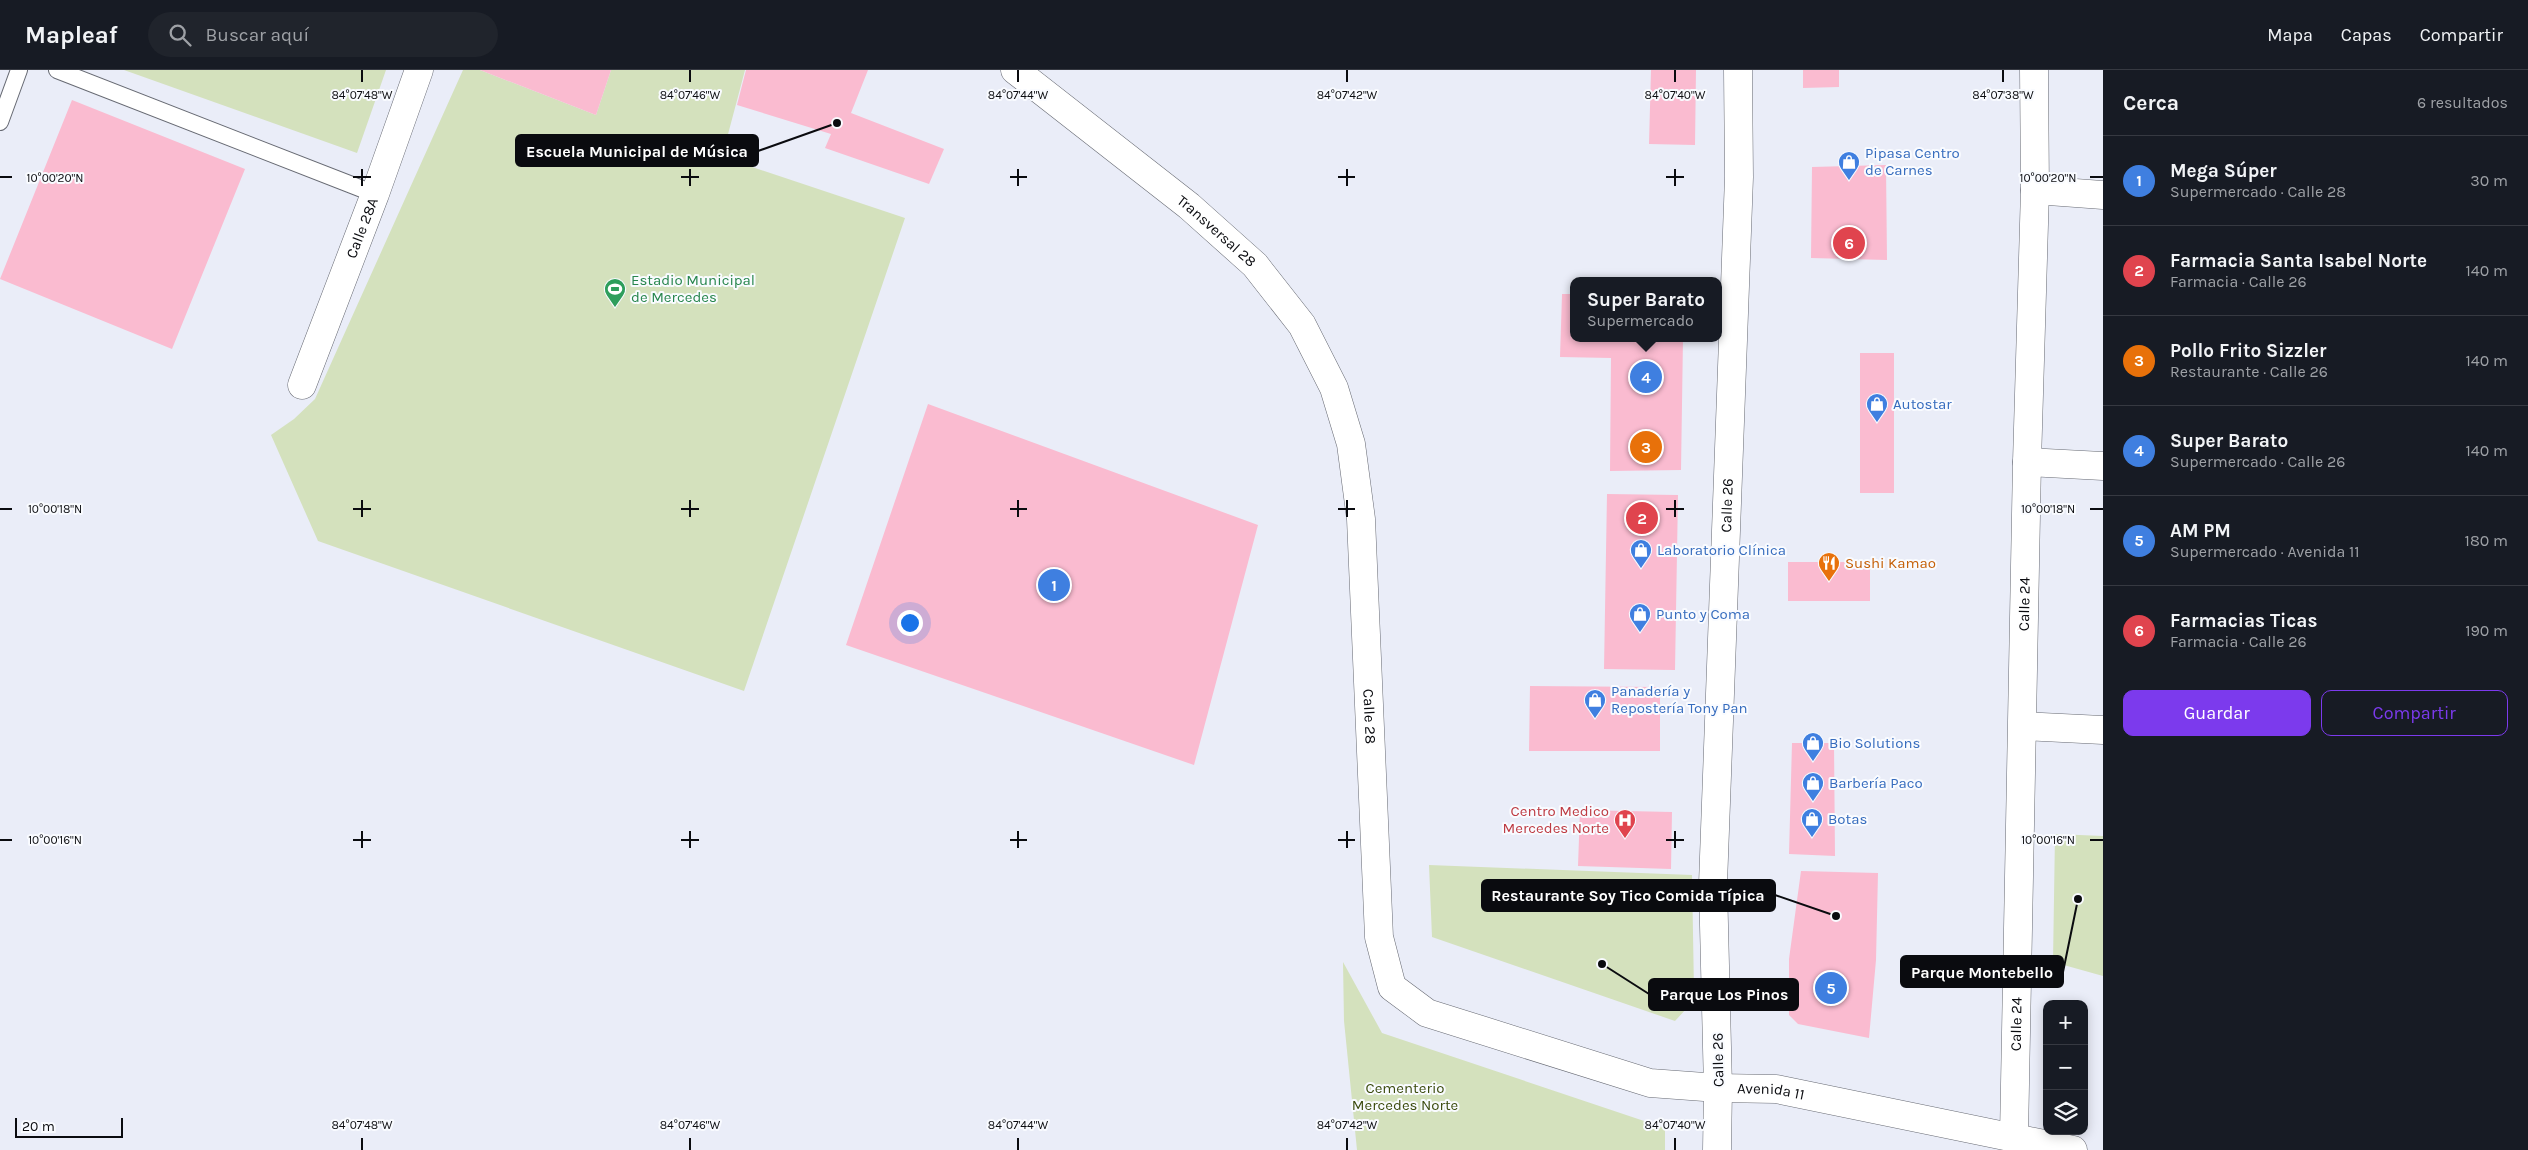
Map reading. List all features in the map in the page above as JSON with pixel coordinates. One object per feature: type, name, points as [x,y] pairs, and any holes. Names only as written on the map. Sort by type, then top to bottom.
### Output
[{"type":"street","name":"Calle 28A","points":[[302,385],[376,194],[418,70]]},
{"type":"street","name":"Transversal 28","points":[[1016,70],[1189,206],[1255,265],[1302,325],[1334,388],[1351,444]]},
{"type":"street","name":"Calle 26","points":[[1717,1150],[1718,1088],[1713,884],[1739,177],[1738,70]]},
{"type":"street","name":"Calle 24","points":[[2014,1136],[2027,462],[2035,190],[2034,70]]},
{"type":"street","points":[[2035,190],[2103,195]]},
{"type":"street","name":"Calle 28","points":[[1351,444],[1361,519],[1379,937],[1392,987]]},
{"type":"street","points":[[2027,462],[2103,466]]},
{"type":"street","points":[[2023,726],[2103,730]]},
{"type":"street","name":"Avenida 11","points":[[1392,987],[1427,1014],[1650,1083],[1718,1088],[1776,1089],[2014,1136],[2073,1150]]},
{"type":"lane","points":[[0,122],[19,70]]},
{"type":"lane","points":[[57,70],[376,194]]},
{"type":"green space","points":[[124,70],[386,70],[357,153]]},
{"type":"green space","name":"Estadio Municipal de Mercedes","points":[[463,70],[480,70],[596,115],[611,70],[745,70],[722,157],[905,218],[744,691],[318,541],[271,435],[294,419],[315,399]]},
{"type":"green space","points":[[2055,834],[2103,836],[2103,976],[2053,962]]},
{"type":"green space","points":[[1429,865],[1692,875],[1694,991],[1687,1008],[1675,1021],[1432,937]]},
{"type":"green space","name":"Cementerio Mercedes Norte","points":[[1343,962],[1382,1033],[1665,1128],[1665,1150],[1357,1150],[1344,1021]]},
{"type":"building","points":[[480,70],[611,70],[596,115]]},
{"type":"building","points":[[746,70],[868,70],[851,113],[944,149],[929,184],[825,148],[831,134],[737,105]]},
{"type":"building","points":[[1651,70],[1696,70],[1695,145],[1649,144]]},
{"type":"building","points":[[1803,70],[1839,70],[1839,87],[1803,88]]},
{"type":"building","points":[[72,100],[245,169],[172,349],[0,279]]},
{"type":"building","points":[[1886,165],[1887,260],[1811,258],[1812,167]]},
{"type":"building","points":[[1562,294],[1570,294],[1570,342],[1683,342],[1681,470],[1610,471],[1611,358],[1560,357]]},
{"type":"building","name":"Autostar","points":[[1860,353],[1894,353],[1894,493],[1860,493]]},
{"type":"building","points":[[928,404],[1258,525],[1194,765],[846,645]]},
{"type":"building","points":[[1607,494],[1678,495],[1675,670],[1604,669]]},
{"type":"building","name":"Sushi Kamao","points":[[1788,562],[1870,562],[1870,601],[1788,601]]},
{"type":"building","name":"Panadería y Repostería Tony Pan","points":[[1530,686],[1660,687],[1660,751],[1529,751]]},
{"type":"building","points":[[1792,743],[1834,743],[1835,856],[1789,854]]},
{"type":"building","name":"Centro Medico Mercedes Norte","points":[[1580,810],[1672,812],[1671,869],[1578,866]]},
{"type":"building","points":[[1801,871],[1878,873],[1876,960],[1869,1038],[1798,1024],[1789,1015],[1789,959]]},
{"type":"place","name":"Escuela Municipal de Música","points":[[837,123]]},
{"type":"place","name":"Pipasa Centro de Carnes","points":[[1849,181]]},
{"type":"place","name":"Farmacias Ticas","points":[[1849,243]]},
{"type":"place","name":"Estadio Municipal de Mercedes","points":[[615,308]]},
{"type":"place","name":"Super Barato","points":[[1646,377]]},
{"type":"place","name":"Autostar","points":[[1877,423]]},
{"type":"place","name":"Pollo Frito Sizzler","points":[[1646,447]]},
{"type":"place","name":"Farmacia Santa Isabel Norte","points":[[1642,518]]},
{"type":"place","name":"Laboratorio Clínica","points":[[1641,569]]},
{"type":"place","name":"Sushi Kamao","points":[[1829,582]]},
{"type":"place","name":"Mega Súper","points":[[1054,585]]},
{"type":"place","name":"Punto y Coma","points":[[1640,633]]},
{"type":"place","name":"Panadería y Repostería Tony Pan","points":[[1595,719]]},
{"type":"place","name":"Bio Solutions","points":[[1813,762]]},
{"type":"place","name":"Barbería Paco","points":[[1813,802]]},
{"type":"place","name":"Botas","points":[[1812,838]]},
{"type":"place","name":"Centro Medico Mercedes Norte","points":[[1625,839]]},
{"type":"place","name":"Parque Montebello","points":[[2078,899]]},
{"type":"place","name":"Restaurante Soy Tico Comida Típica","points":[[1836,916]]},
{"type":"place","name":"Parque Los Pinos","points":[[1602,964]]},
{"type":"place","name":"AM PM","points":[[1831,988]]}]
